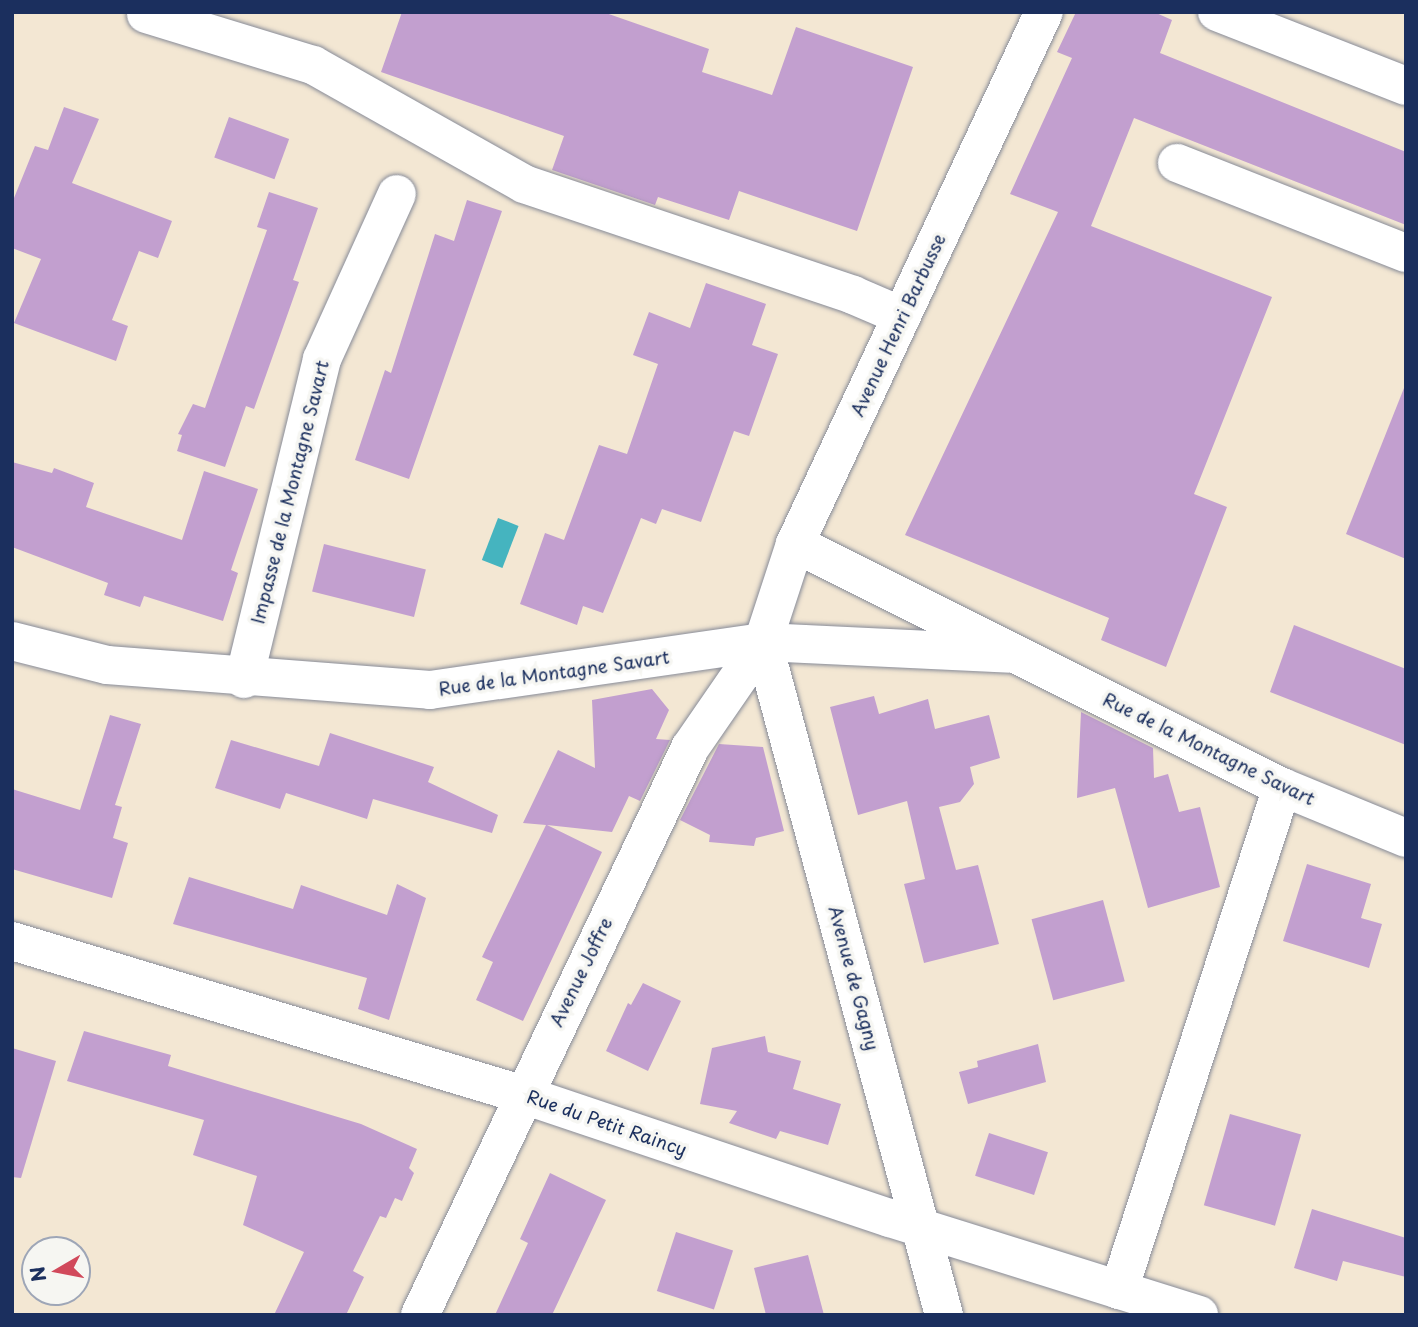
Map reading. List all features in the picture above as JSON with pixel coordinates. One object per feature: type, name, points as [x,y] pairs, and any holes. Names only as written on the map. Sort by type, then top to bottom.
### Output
[{"type":"street","name":"Avenue Henri Barbusse","points":[[764,642],[795,544],[1044,12]]},
{"type":"street","points":[[1217,12],[1406,86]]},
{"type":"street","points":[[146,15],[313,65],[524,184],[853,295],[902,316]]},
{"type":"street","points":[[1177,163],[1406,253]]},
{"type":"street","name":"Impasse de la Montagne Savart","points":[[244,679],[322,359],[397,194]]},
{"type":"street","name":"Rue de la Montagne Savart","points":[[795,544],[1282,787],[1406,838]]},
{"type":"street","name":"Rue de la Montagne Savart","points":[[12,641],[107,665],[244,679],[430,690],[764,642],[1014,654]]},
{"type":"street","name":"Avenue Joffre","points":[[420,1315],[690,748],[764,642]]},
{"type":"street","name":"Avenue de Gagny","points":[[764,642],[944,1315]]},
{"type":"street","points":[[1119,1290],[1282,787]]},
{"type":"street","name":"Rue du Petit Raincy","points":[[12,941],[524,1095],[921,1228],[1199,1315]]},
{"type":"water","points":[[498,518],[519,526],[502,568],[482,560]]},
{"type":"building","points":[[402,12],[603,12],[709,49],[702,72],[772,95],[796,27],[913,67],[857,231],[739,191],[729,220],[658,197],[655,205],[552,170],[564,136],[381,72]]},
{"type":"building","points":[[1076,12],[1154,12],[1172,20],[1160,53],[1406,152],[1406,225],[1134,118],[1091,226],[1272,297],[1194,494],[1227,507],[1166,667],[1101,640],[1109,618],[905,535],[1058,212],[1010,194],[1072,58],[1057,52]]},
{"type":"building","points":[[64,107],[99,119],[72,183],[172,221],[158,258],[139,251],[112,320],[128,326],[116,361],[14,323],[41,259],[12,248],[12,203],[35,146],[48,150]]},
{"type":"building","points":[[229,117],[289,139],[274,179],[214,157]]},
{"type":"building","points":[[269,192],[318,208],[293,280],[299,282],[254,409],[246,406],[225,467],[177,451],[182,435],[178,434],[193,404],[205,408],[267,230],[257,227]]},
{"type":"building","points":[[467,200],[502,211],[409,479],[355,460],[385,370],[391,373],[435,234],[454,241]]},
{"type":"building","points":[[706,283],[766,304],[752,345],[778,354],[749,436],[734,431],[701,522],[662,509],[656,524],[641,518],[603,613],[583,606],[577,625],[520,604],[545,533],[564,540],[599,445],[627,454],[658,364],[633,355],[649,312],[690,328]]},
{"type":"building","points":[[1406,388],[1406,559],[1346,534]]},
{"type":"building","points":[[12,462],[52,473],[54,468],[94,483],[86,507],[182,540],[204,471],[258,489],[231,570],[238,573],[223,621],[144,596],[140,607],[104,595],[108,583],[12,547]]},
{"type":"building","points":[[324,544],[426,569],[414,617],[312,592]]},
{"type":"building","points":[[1294,625],[1406,669],[1406,745],[1270,692]]},
{"type":"building","points":[[652,689],[669,710],[656,739],[670,740],[640,801],[629,796],[612,832],[547,825],[602,852],[523,1021],[476,1000],[493,962],[482,957],[546,825],[523,823],[558,750],[595,768],[592,700]]},
{"type":"building","points":[[874,696],[879,714],[928,699],[935,729],[989,715],[1000,758],[970,767],[974,784],[960,802],[939,807],[956,870],[978,865],[999,944],[924,963],[904,884],[925,879],[907,801],[858,815],[830,707]]},
{"type":"building","points":[[1081,712],[1153,748],[1154,778],[1168,774],[1179,812],[1200,807],[1220,887],[1148,908],[1115,788],[1077,798]]},
{"type":"building","points":[[110,715],[141,724],[115,805],[122,807],[113,838],[128,843],[112,898],[12,869],[12,789],[80,810]]},
{"type":"building","points":[[330,733],[434,767],[428,782],[498,815],[492,833],[373,799],[367,819],[286,793],[280,809],[215,788],[231,740],[319,766]]},
{"type":"building","points":[[719,744],[763,747],[784,831],[756,838],[754,846],[709,842],[710,835],[680,820]]},
{"type":"building","points":[[1307,864],[1371,884],[1361,918],[1382,924],[1369,968],[1283,941]]},
{"type":"building","points":[[189,877],[293,909],[301,885],[387,915],[397,884],[426,898],[389,1020],[358,1009],[367,978],[173,924]]},
{"type":"building","points":[[1103,900],[1125,981],[1053,1000],[1032,919]]},
{"type":"building","points":[[643,983],[681,1001],[648,1071],[606,1051],[628,1003],[631,1005]]},
{"type":"building","points":[[84,1031],[171,1055],[168,1066],[361,1124],[417,1149],[409,1168],[414,1173],[402,1201],[395,1198],[386,1218],[380,1216],[353,1271],[364,1277],[346,1315],[274,1315],[304,1252],[243,1225],[257,1176],[193,1155],[204,1120],[67,1081]]},
{"type":"building","points":[[765,1036],[768,1052],[801,1061],[793,1089],[841,1104],[828,1145],[780,1131],[776,1139],[729,1123],[737,1111],[700,1104],[712,1048]]},
{"type":"building","points":[[1038,1044],[1046,1082],[968,1104],[959,1072],[978,1067],[977,1061]]},
{"type":"building","points":[[12,1048],[56,1061],[21,1178],[12,1177]]},
{"type":"building","points":[[1230,1114],[1301,1134],[1275,1226],[1204,1205]]},
{"type":"building","points":[[989,1133],[1048,1152],[1034,1195],[975,1176]]},
{"type":"building","points":[[550,1173],[606,1200],[552,1315],[495,1315],[528,1243],[520,1239]]},
{"type":"building","points":[[1312,1209],[1406,1238],[1406,1277],[1343,1261],[1337,1281],[1294,1268]]},
{"type":"building","points":[[676,1232],[733,1251],[714,1310],[657,1291]]},
{"type":"building","points":[[808,1255],[824,1315],[766,1315],[754,1268]]}]
